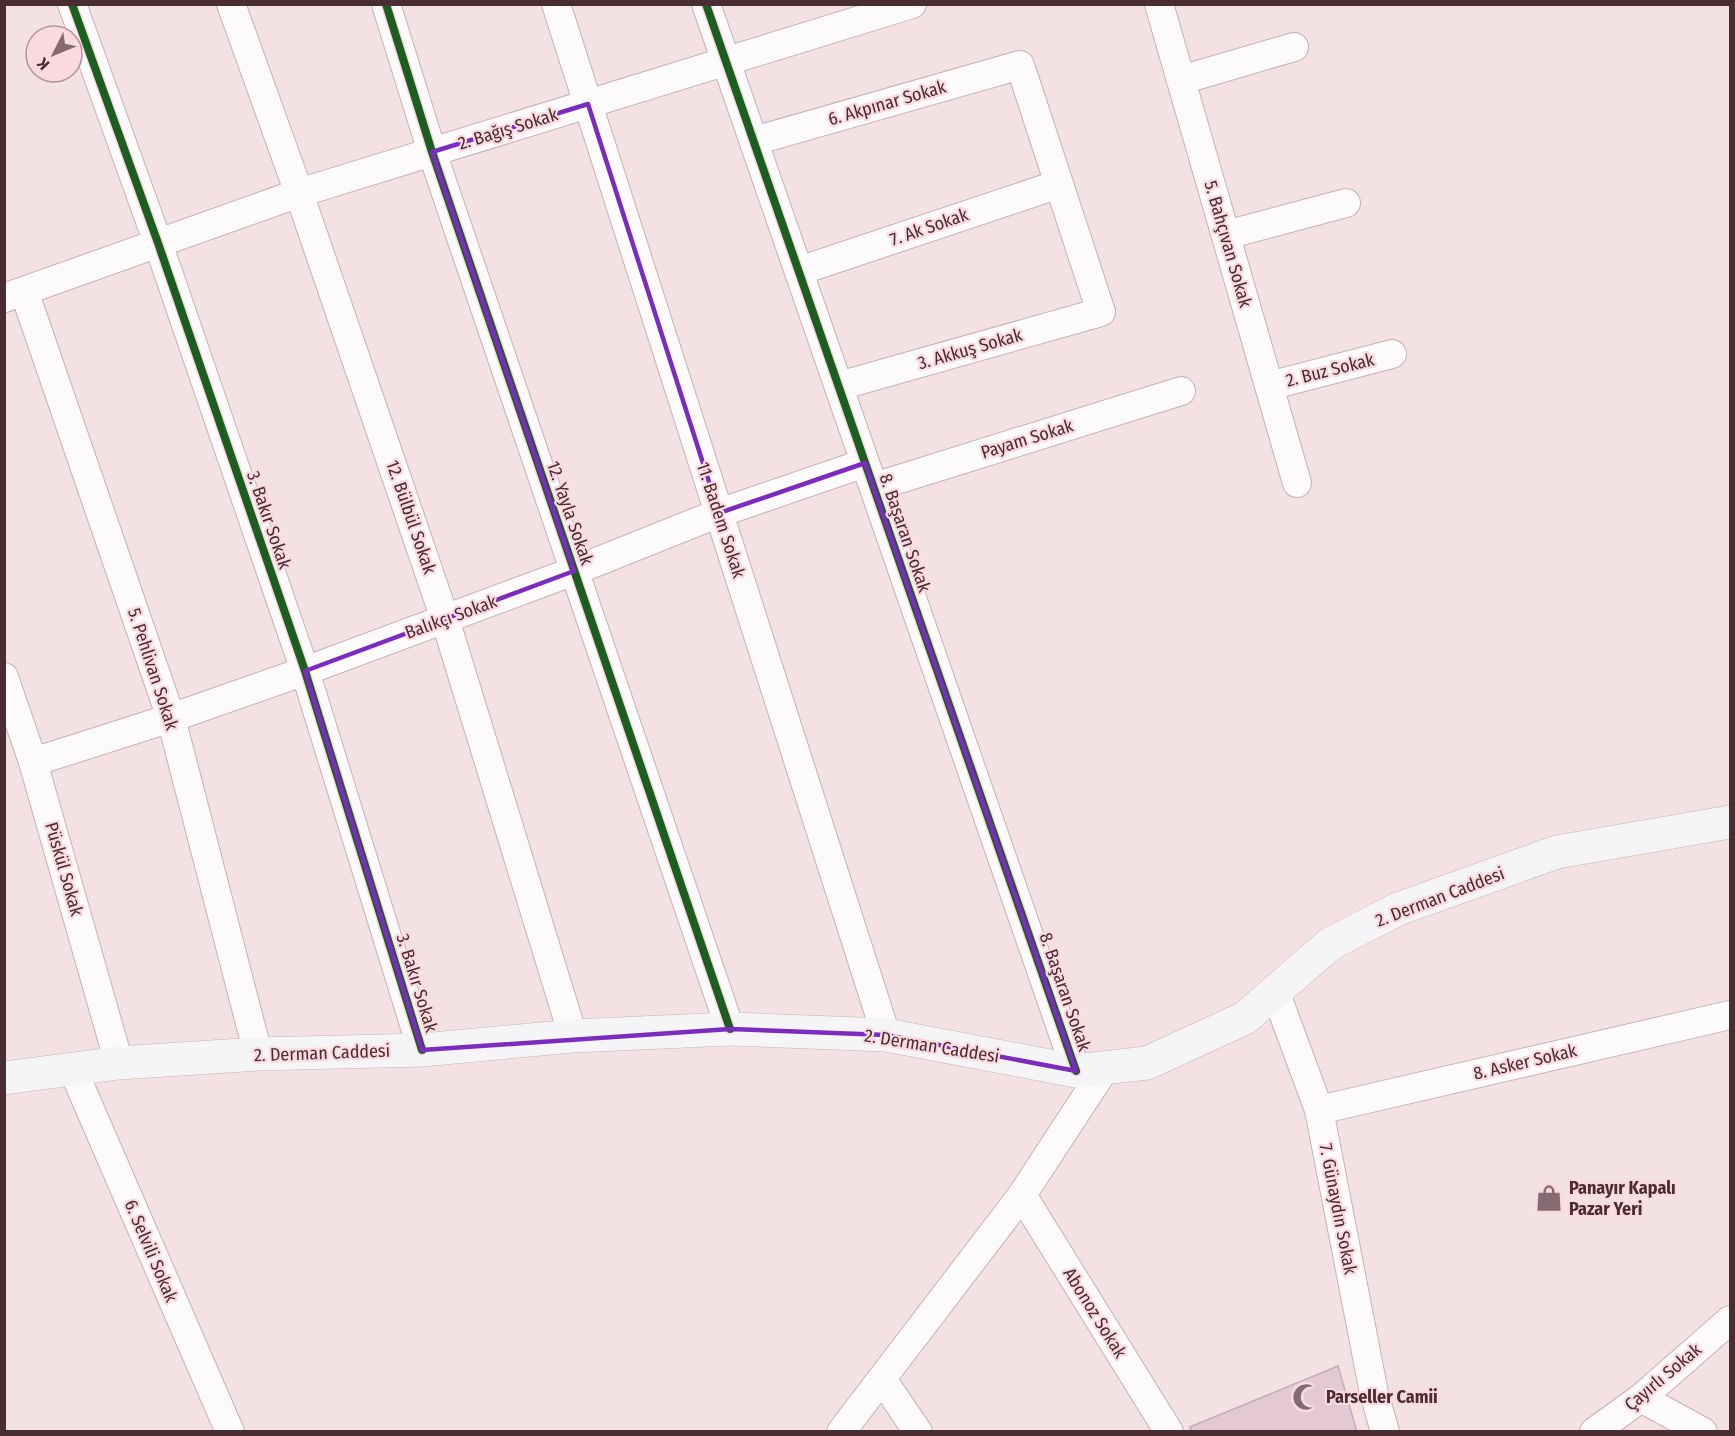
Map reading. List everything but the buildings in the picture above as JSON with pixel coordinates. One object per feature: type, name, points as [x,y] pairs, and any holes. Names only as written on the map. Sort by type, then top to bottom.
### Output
[{"type":"main road","name":"2. Derman Caddesi","points":[[4,1078],[119,1063],[258,1054],[422,1050],[573,1036],[730,1029],[886,1035],[1090,1070],[1147,1063],[1245,1018],[1330,944],[1398,909],[1557,852],[1731,822]]},
{"type":"street","name":"3. Bakır Sokak","points":[[72,4],[158,243],[305,671],[422,1050]]},
{"type":"street","name":"12. Bülbül Sokak","points":[[231,4],[299,193],[446,619],[573,1036]]},
{"type":"street","name":"12. Yayla Sokak","points":[[386,4],[432,152],[730,1029]]},
{"type":"street","name":"11. Badem Sokak","points":[[556,4],[886,1035]]},
{"type":"street","name":"8. Başaran Sokak","points":[[706,4],[869,475],[1090,1070]]},
{"type":"street","name":"2. Bağış Sokak","points":[[14,294],[299,193],[725,61],[855,13],[912,4]]},
{"type":"street","name":"5. Bahçıvan Sokak","points":[[1159,4],[1297,483]]},
{"type":"street","points":[[1180,80],[1294,47]]},
{"type":"street","name":"6. Akpınar Sokak","points":[[754,141],[1020,65],[1059,184]]},
{"type":"street","name":"7. Ak Sokak","points":[[799,271],[1059,184]]},
{"type":"street","name":"3. Akkuş Sokak","points":[[839,387],[1101,312],[1059,184]]},
{"type":"street","points":[[1226,236],[1346,203]]},
{"type":"street","name":"5. Pehlivan Sokak","points":[[14,294],[171,718],[258,1054]]},
{"type":"street","name":"2. Buz Sokak","points":[[1269,386],[1392,354]]},
{"type":"street","name":"Payam Sokak","points":[[869,475],[1181,391]]},
{"type":"street","name":"Balıkçı Sokak","points":[[33,762],[171,718],[305,671],[574,571],[719,513],[869,475]]},
{"type":"street","name":"Püskül Sokak","points":[[4,677],[33,762],[119,1063]]},
{"type":"street","name":"7. Günaydın Sokak","points":[[1275,991],[1319,1110],[1374,1393],[1385,1431]]},
{"type":"street","name":"8. Asker Sokak","points":[[1319,1110],[1731,1015]]},
{"type":"street","name":"6. Selvili Sokak","points":[[73,1070],[230,1431]]},
{"type":"street","points":[[841,1431],[1022,1195],[1090,1070]]},
{"type":"street","name":"Abonoz Sokak","points":[[1022,1195],[1169,1431]]},
{"type":"street","name":"Çayırlı Sokak","points":[[1594,1431],[1641,1398],[1731,1320]]},
{"type":"street","points":[[882,1379],[918,1431]]},
{"type":"street","points":[[1641,1398],[1703,1431]]},
{"type":"highlighted area","points":[[588,104],[719,513],[865,463],[1076,1071],[886,1035],[730,1029],[422,1050],[305,671],[574,571],[432,152]]},
{"type":"cycle path","points":[[72,4],[158,243],[305,671],[422,1050]]},
{"type":"cycle path","points":[[386,4],[432,152],[730,1029]]},
{"type":"cycle path","points":[[706,4],[1076,1071]]},
{"type":"place","name":"Panayır Kapalı Pazar Yeri","points":[[1549,1198]]},
{"type":"place","name":"Parseller Camii","points":[[1306,1397]]}]
